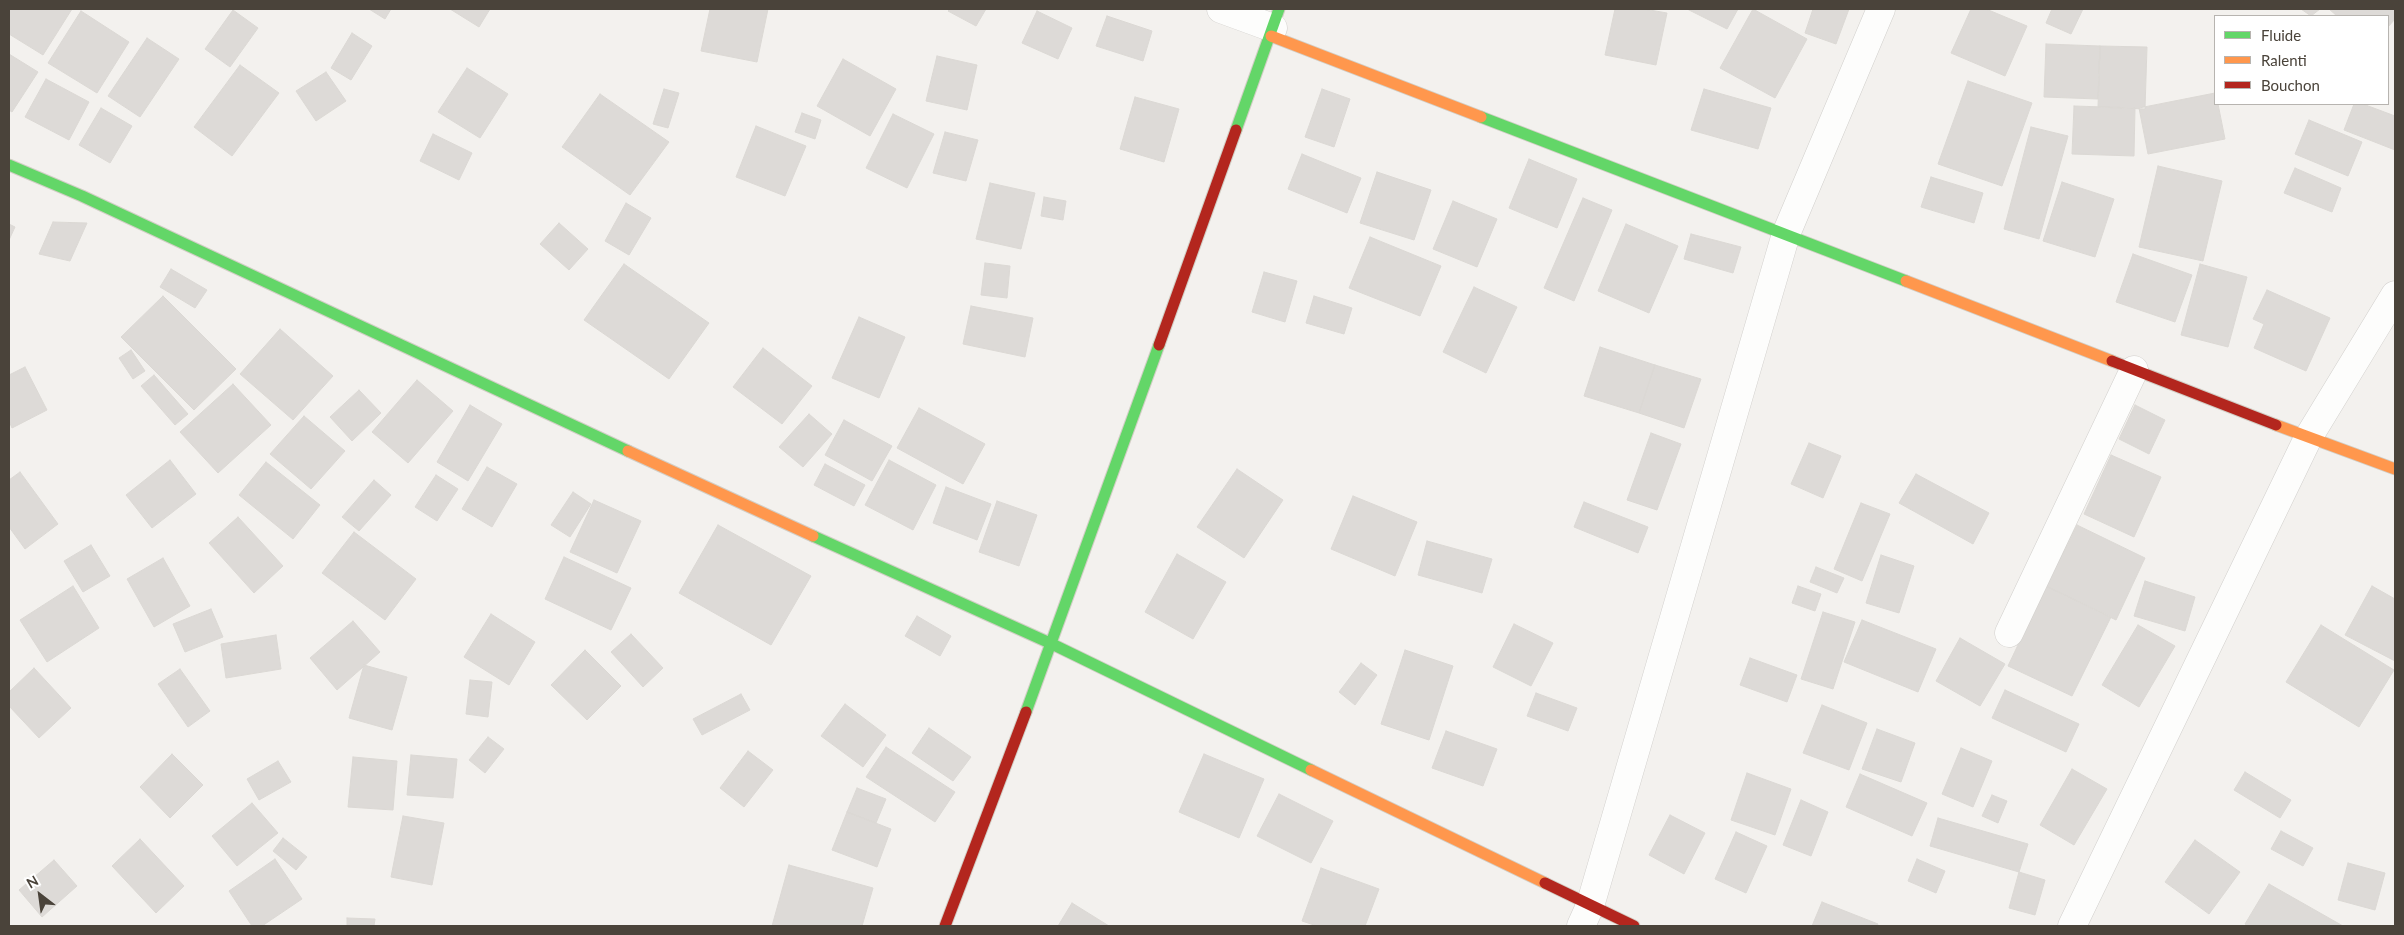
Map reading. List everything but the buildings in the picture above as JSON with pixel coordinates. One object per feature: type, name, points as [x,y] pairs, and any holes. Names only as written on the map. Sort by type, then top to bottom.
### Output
[{"type":"street","points":[[1221,9],[1274,24],[1786,234],[2308,438],[2395,469]]},
{"type":"street","points":[[1585,916],[1786,234],[1881,9]]},
{"type":"street","points":[[945,926],[1052,644],[1274,24]]},
{"type":"street","points":[[9,165],[82,196],[724,496],[1052,644],[1585,916],[1634,926]]},
{"type":"street","points":[[2072,926],[2308,438],[2395,295]]},
{"type":"street","points":[[2010,633],[2134,370]]},
{"type":"traffic: fast","points":[[1236,130],[1279,9]]},
{"type":"traffic: fast","points":[[1481,117],[1906,281]]},
{"type":"traffic: fast","points":[[9,165],[82,196],[628,451]]},
{"type":"traffic: fast","points":[[1026,712],[1159,345]]},
{"type":"traffic: fast","points":[[813,536],[1052,644],[1311,770]]},
{"type":"traffic: slow","points":[[1271,36],[1481,117]]},
{"type":"traffic: slow","points":[[1906,281],[2112,361]]},
{"type":"traffic: slow","points":[[2276,425],[2395,469]]},
{"type":"traffic: slow","points":[[628,451],[813,536]]},
{"type":"traffic: slow","points":[[1311,770],[1545,883]]},
{"type":"traffic: jam","points":[[1159,345],[1236,130]]},
{"type":"traffic: jam","points":[[2112,361],[2276,425]]},
{"type":"traffic: jam","points":[[945,926],[1026,712]]},
{"type":"traffic: jam","points":[[1545,883],[1634,926]]}]
